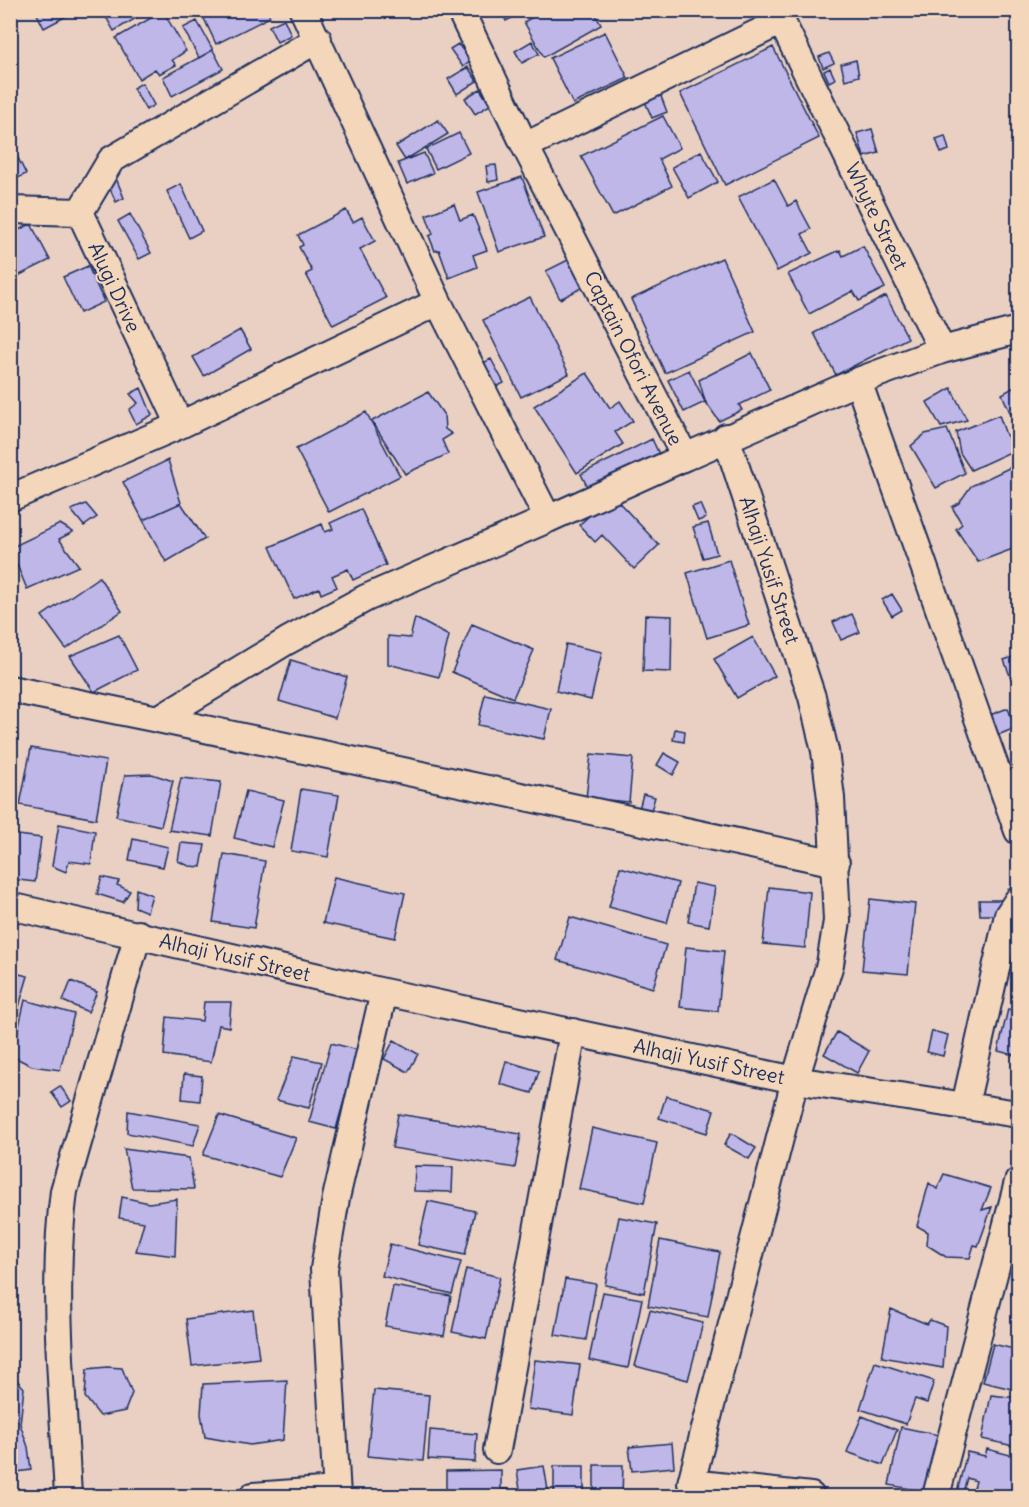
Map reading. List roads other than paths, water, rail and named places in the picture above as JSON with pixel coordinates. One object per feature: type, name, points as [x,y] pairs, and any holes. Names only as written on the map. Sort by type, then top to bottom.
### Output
[{"type":"street","points":[[303,10],[438,302],[548,519]]},
{"type":"street","name":"Captain Ofori Avenue","points":[[460,10],[525,146],[685,457],[726,437],[858,381],[942,350]]},
{"type":"street","points":[[525,146],[779,16]]},
{"type":"street","name":"Whyte Street","points":[[779,16],[942,350]]},
{"type":"street","points":[[10,210],[80,212],[111,160],[318,39]]},
{"type":"street","name":"Alugi Drive","points":[[80,212],[180,425]]},
{"type":"street","points":[[10,498],[180,425],[438,302]]},
{"type":"street","points":[[942,350],[1018,330]]},
{"type":"street","points":[[858,381],[1018,831]]},
{"type":"street","name":"Alhaji Yusif Street","points":[[10,906],[384,992],[795,1080],[830,964],[837,921],[836,862],[825,751],[812,697],[726,437]]},
{"type":"street","points":[[158,719],[287,641],[366,598],[685,457]]},
{"type":"street","points":[[10,689],[836,862]]},
{"type":"street","points":[[965,1105],[1008,915],[1018,900]]},
{"type":"street","points":[[68,1497],[57,1273],[64,1191],[138,934]]},
{"type":"street","points":[[253,1497],[336,1493],[324,1269],[336,1198],[384,992]]},
{"type":"street","points":[[498,1450],[573,1032]]},
{"type":"street","points":[[811,1497],[689,1490],[795,1080],[1018,1114]]},
{"type":"street","points":[[936,1497],[1018,1182]]}]
